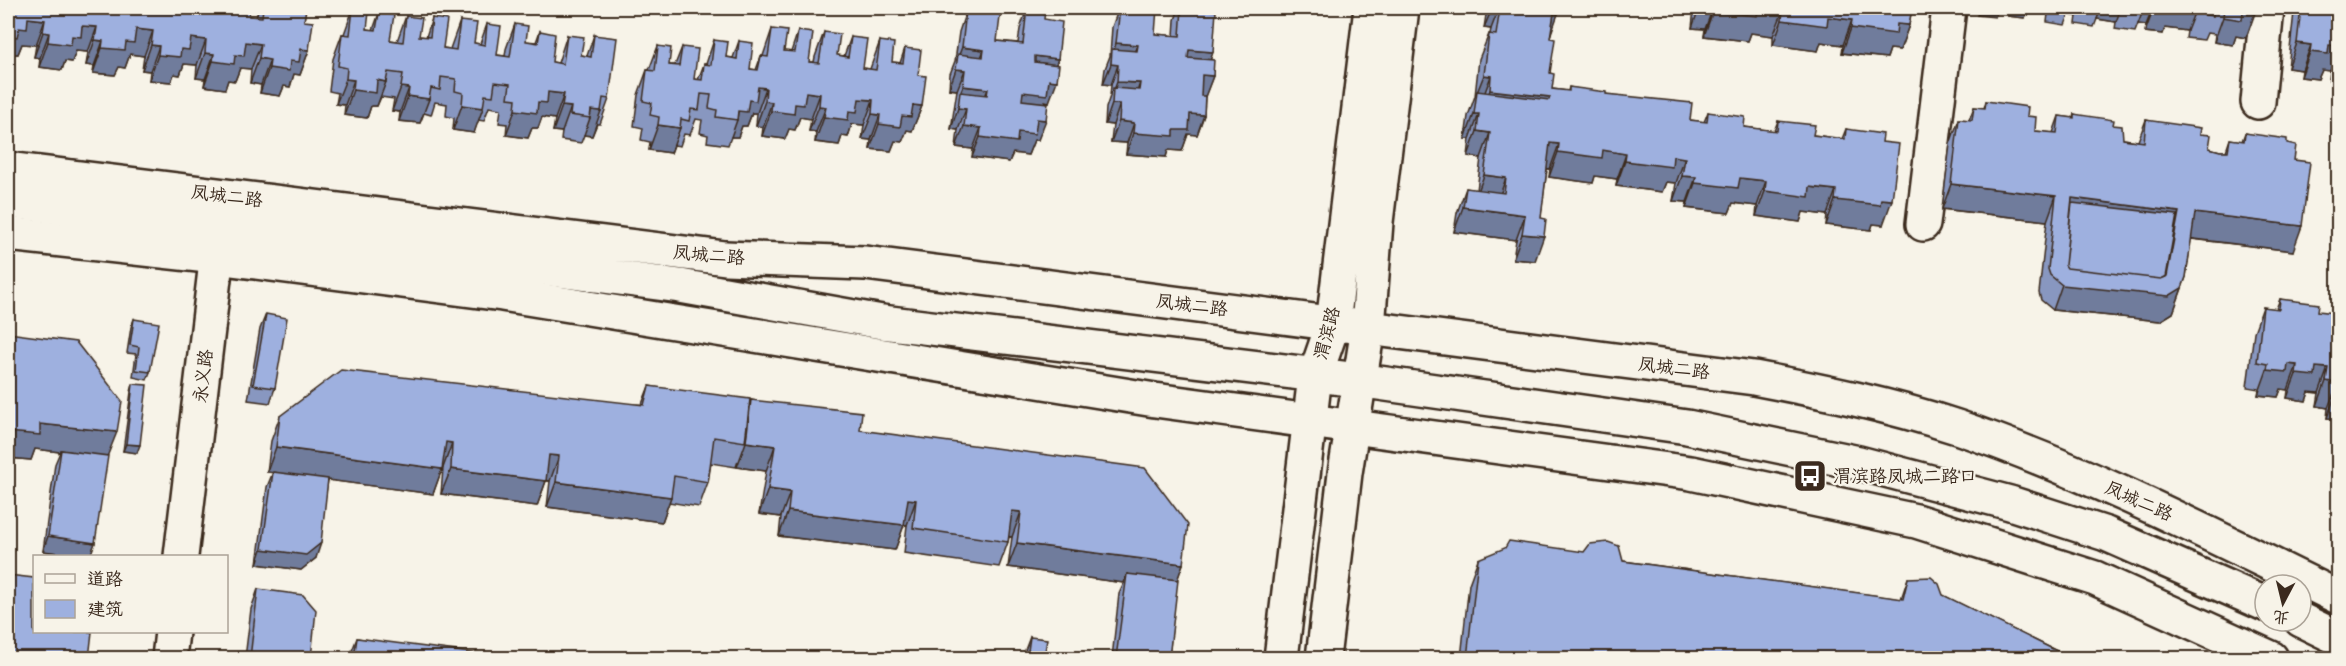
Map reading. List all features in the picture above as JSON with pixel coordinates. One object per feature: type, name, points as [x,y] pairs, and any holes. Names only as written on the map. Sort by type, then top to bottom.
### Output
[{"type":"main road","name":"渭滨路","points":[[1281,658],[1308,419],[1315,375],[1333,324],[1371,8]]},
{"type":"main road","name":"渭滨路","points":[[1323,658],[1345,473],[1368,328],[1376,222],[1402,8]]},
{"type":"main road","points":[[1923,224],[1949,8]]},
{"type":"main road","points":[[2258,102],[2267,8]]},
{"type":"main road","name":"凤城二路","points":[[8,169],[220,226],[725,258],[865,263],[1754,378],[1829,392],[1958,427],[2137,499],[2338,597]]},
{"type":"main road","name":"凤城二路","points":[[8,201],[220,226],[680,286],[882,322],[1358,380],[1687,427],[1859,463],[2010,503],[2106,534],[2253,599]]},
{"type":"main road","points":[[8,234],[220,226],[502,294],[1155,400],[1308,419],[1499,449],[1691,473],[1916,521],[2095,578],[2271,658]]},
{"type":"main road","name":"永义路","points":[[181,555],[220,226]]},
{"type":"main road","points":[[2313,626],[2338,638]]},
{"type":"main road","points":[[169,658],[172,633]]},
{"type":"building","points":[[8,8],[250,8],[249,16],[262,17],[263,8],[290,10],[290,8],[306,8],[304,21],[313,22],[309,50],[301,49],[299,62],[290,61],[289,71],[269,68],[270,60],[259,58],[261,44],[246,42],[244,56],[235,55],[234,64],[213,61],[214,54],[205,53],[206,40],[191,38],[189,50],[181,49],[180,57],[158,55],[159,46],[151,45],[153,31],[136,29],[134,43],[126,42],[125,50],[102,48],[103,41],[95,40],[97,27],[82,26],[81,37],[72,36],[71,45],[48,42],[49,33],[43,32],[45,20],[28,18],[27,29],[19,28],[17,37],[8,36]]},
{"type":"building","points":[[983,8],[1001,9],[997,41],[1023,44],[1027,8],[1045,10],[1044,19],[1062,22],[1058,59],[1035,56],[1035,62],[1059,65],[1057,81],[1049,80],[1047,95],[1023,92],[1022,100],[1048,103],[1046,120],[1037,119],[1035,134],[1018,132],[1017,142],[980,137],[981,128],[964,126],[966,109],[958,108],[960,92],[987,95],[988,89],[963,86],[965,70],[956,69],[958,54],[983,57],[984,50],[962,47],[966,11],[982,13]]},
{"type":"building","points":[[1120,8],[1157,8],[1155,34],[1180,36],[1182,8],[1216,11],[1213,52],[1189,50],[1188,58],[1214,60],[1213,76],[1202,75],[1201,96],[1205,96],[1204,115],[1190,114],[1189,130],[1174,130],[1174,136],[1133,133],[1134,123],[1119,121],[1120,104],[1112,104],[1113,88],[1139,90],[1140,83],[1117,82],[1118,65],[1111,64],[1112,49],[1137,51],[1138,45],[1116,43]]},
{"type":"building","points":[[1500,8],[1559,8],[1558,14],[1554,13],[1550,38],[1555,39],[1550,73],[1554,74],[1552,89],[1569,91],[1569,87],[1606,92],[1606,94],[1692,103],[1690,120],[1707,122],[1708,112],[1745,117],[1744,127],[1777,131],[1778,121],[1815,125],[1813,135],[1845,139],[1846,129],[1883,134],[1882,142],[1899,144],[1892,200],[1881,199],[1880,205],[1835,200],[1836,190],[1810,187],[1809,197],[1765,191],[1766,181],[1740,178],[1738,188],[1695,183],[1696,177],[1682,176],[1685,158],[1673,156],[1672,167],[1625,161],[1626,154],[1603,150],[1602,158],[1558,152],[1559,144],[1550,143],[1541,218],[1546,219],[1544,236],[1522,234],[1525,215],[1463,207],[1466,188],[1504,193],[1506,178],[1484,175],[1490,133],[1477,131],[1479,114],[1474,114],[1477,91],[1549,100],[1550,97],[1490,90],[1491,76],[1484,75],[1489,34],[1496,35]]},
{"type":"building","points":[[1714,8],[1758,8],[1757,16],[1713,11]]},
{"type":"building","points":[[1758,8],[1912,8],[1909,25],[1897,24],[1896,34],[1851,28],[1852,20],[1828,17],[1827,26],[1782,20],[1783,11]]},
{"type":"building","points":[[2196,8],[2214,8],[2213,16],[2196,13]]},
{"type":"building","points":[[2214,8],[2256,8],[2255,13],[2243,11],[2242,20],[2223,17],[2224,9]]},
{"type":"building","points":[[2301,8],[2338,8],[2338,46],[2329,45],[2328,54],[2310,52],[2311,45],[2297,43]]},
{"type":"building","points":[[353,9],[369,12],[367,29],[376,30],[379,13],[394,15],[390,40],[403,42],[406,16],[422,18],[419,36],[430,37],[432,18],[447,20],[443,48],[456,50],[460,21],[477,23],[474,43],[485,45],[487,24],[501,26],[497,55],[510,57],[515,24],[528,26],[526,41],[538,43],[540,31],[555,34],[552,62],[563,64],[567,35],[584,37],[581,55],[591,57],[594,35],[617,38],[609,99],[603,98],[601,111],[591,110],[590,118],[570,115],[571,107],[562,106],[564,94],[548,92],[547,103],[538,102],[537,113],[515,110],[516,99],[508,98],[510,84],[495,82],[493,96],[485,95],[483,108],[462,105],[463,93],[455,91],[456,79],[441,77],[440,90],[431,88],[429,99],[408,96],[409,88],[401,87],[403,74],[388,72],[386,82],[377,80],[376,93],[353,90],[354,80],[346,79],[347,68],[338,66],[342,34],[350,35]]},
{"type":"building","points":[[772,29],[787,31],[784,51],[795,52],[798,31],[813,33],[809,62],[819,63],[824,32],[840,34],[837,55],[848,57],[851,37],[867,39],[863,68],[876,70],[880,41],[894,43],[892,62],[903,63],[905,48],[921,50],[918,75],[926,76],[922,106],[913,105],[911,117],[902,116],[900,127],[879,124],[880,115],[872,114],[873,100],[859,99],[857,112],[849,111],[848,120],[824,117],[826,107],[819,106],[820,94],[806,92],[804,105],[795,104],[794,114],[771,111],[772,102],[765,101],[766,88],[758,87],[756,101],[749,100],[747,112],[738,111],[737,120],[716,117],[717,110],[709,108],[711,95],[701,94],[699,110],[691,109],[689,121],[681,119],[680,128],[658,125],[659,117],[650,115],[652,103],[643,101],[647,70],[655,71],[658,46],[671,48],[669,65],[679,66],[682,47],[698,49],[694,79],[702,80],[704,64],[711,65],[714,40],[728,42],[726,57],[737,59],[739,41],[753,43],[750,69],[758,70],[761,56],[768,57]]},
{"type":"building","points":[[1986,101],[2028,107],[2027,116],[2036,117],[2035,131],[2057,133],[2059,116],[2074,118],[2074,114],[2114,120],[2113,125],[2122,126],[2123,139],[2144,142],[2146,120],[2201,128],[2200,134],[2211,135],[2209,148],[2220,151],[2228,151],[2230,139],[2244,141],[2245,133],[2287,139],[2287,143],[2296,145],[2294,160],[2310,162],[2302,226],[2195,213],[2186,277],[2182,288],[2169,296],[2062,285],[2050,275],[2048,269],[2056,196],[1951,184],[1959,119],[1972,120],[1974,107],[1985,108]],"holes":[[[2072,198],[2179,212],[2167,276],[2161,279],[2067,268],[2065,265]]]},
{"type":"building","points":[[2072,203],[2177,215],[2166,277],[2161,279],[2067,268],[2065,265]]},
{"type":"building","points":[[2280,299],[2319,304],[2318,311],[2335,313],[2334,328],[2338,328],[2338,383],[2326,381],[2328,368],[2316,367],[2315,376],[2296,374],[2297,365],[2288,364],[2287,372],[2267,370],[2268,364],[2257,362],[2263,307],[2279,309]]},
{"type":"building","points":[[266,314],[287,318],[275,388],[253,385]]},
{"type":"building","points":[[134,319],[159,323],[150,372],[136,370],[139,347],[130,345]]},
{"type":"building","points":[[8,333],[76,342],[122,401],[117,432],[40,424],[40,435],[8,432]]},
{"type":"building","points":[[341,370],[644,405],[649,386],[750,399],[745,442],[714,437],[708,482],[674,476],[671,497],[556,482],[559,456],[549,455],[546,481],[451,469],[452,443],[446,442],[442,469],[276,447],[280,416]]},
{"type":"building","points":[[133,384],[147,385],[140,445],[126,444]]},
{"type":"building","points":[[751,400],[862,412],[860,430],[1145,468],[1188,525],[1183,564],[1017,543],[1021,512],[1012,511],[1008,542],[913,528],[916,500],[908,499],[904,525],[788,511],[790,492],[768,489],[775,446],[746,442]]},
{"type":"building","points":[[61,450],[108,456],[95,543],[48,536]]},
{"type":"building","points":[[273,472],[328,479],[321,543],[306,555],[262,549]]},
{"type":"building","points":[[1509,541],[1584,552],[1590,544],[1608,542],[1619,546],[1623,561],[1903,599],[1908,578],[1931,577],[1939,584],[1943,595],[2071,658],[1467,658],[1478,559],[1505,548]]},
{"type":"building","points":[[1127,574],[1178,580],[1169,658],[1116,658]]},
{"type":"building","points":[[8,575],[33,578],[33,633],[92,633],[89,658],[8,658]]},
{"type":"building","points":[[258,589],[303,595],[316,610],[311,658],[250,658]]},
{"type":"building","points":[[1030,637],[1047,639],[1044,658],[1027,658]]},
{"type":"building","points":[[357,638],[479,654],[478,658],[354,658]]},
{"type":"building","points":[[485,656],[508,658],[485,658]]},
{"type":"place","name":"渭滨路凤城二路口","points":[[1810,476]]}]
